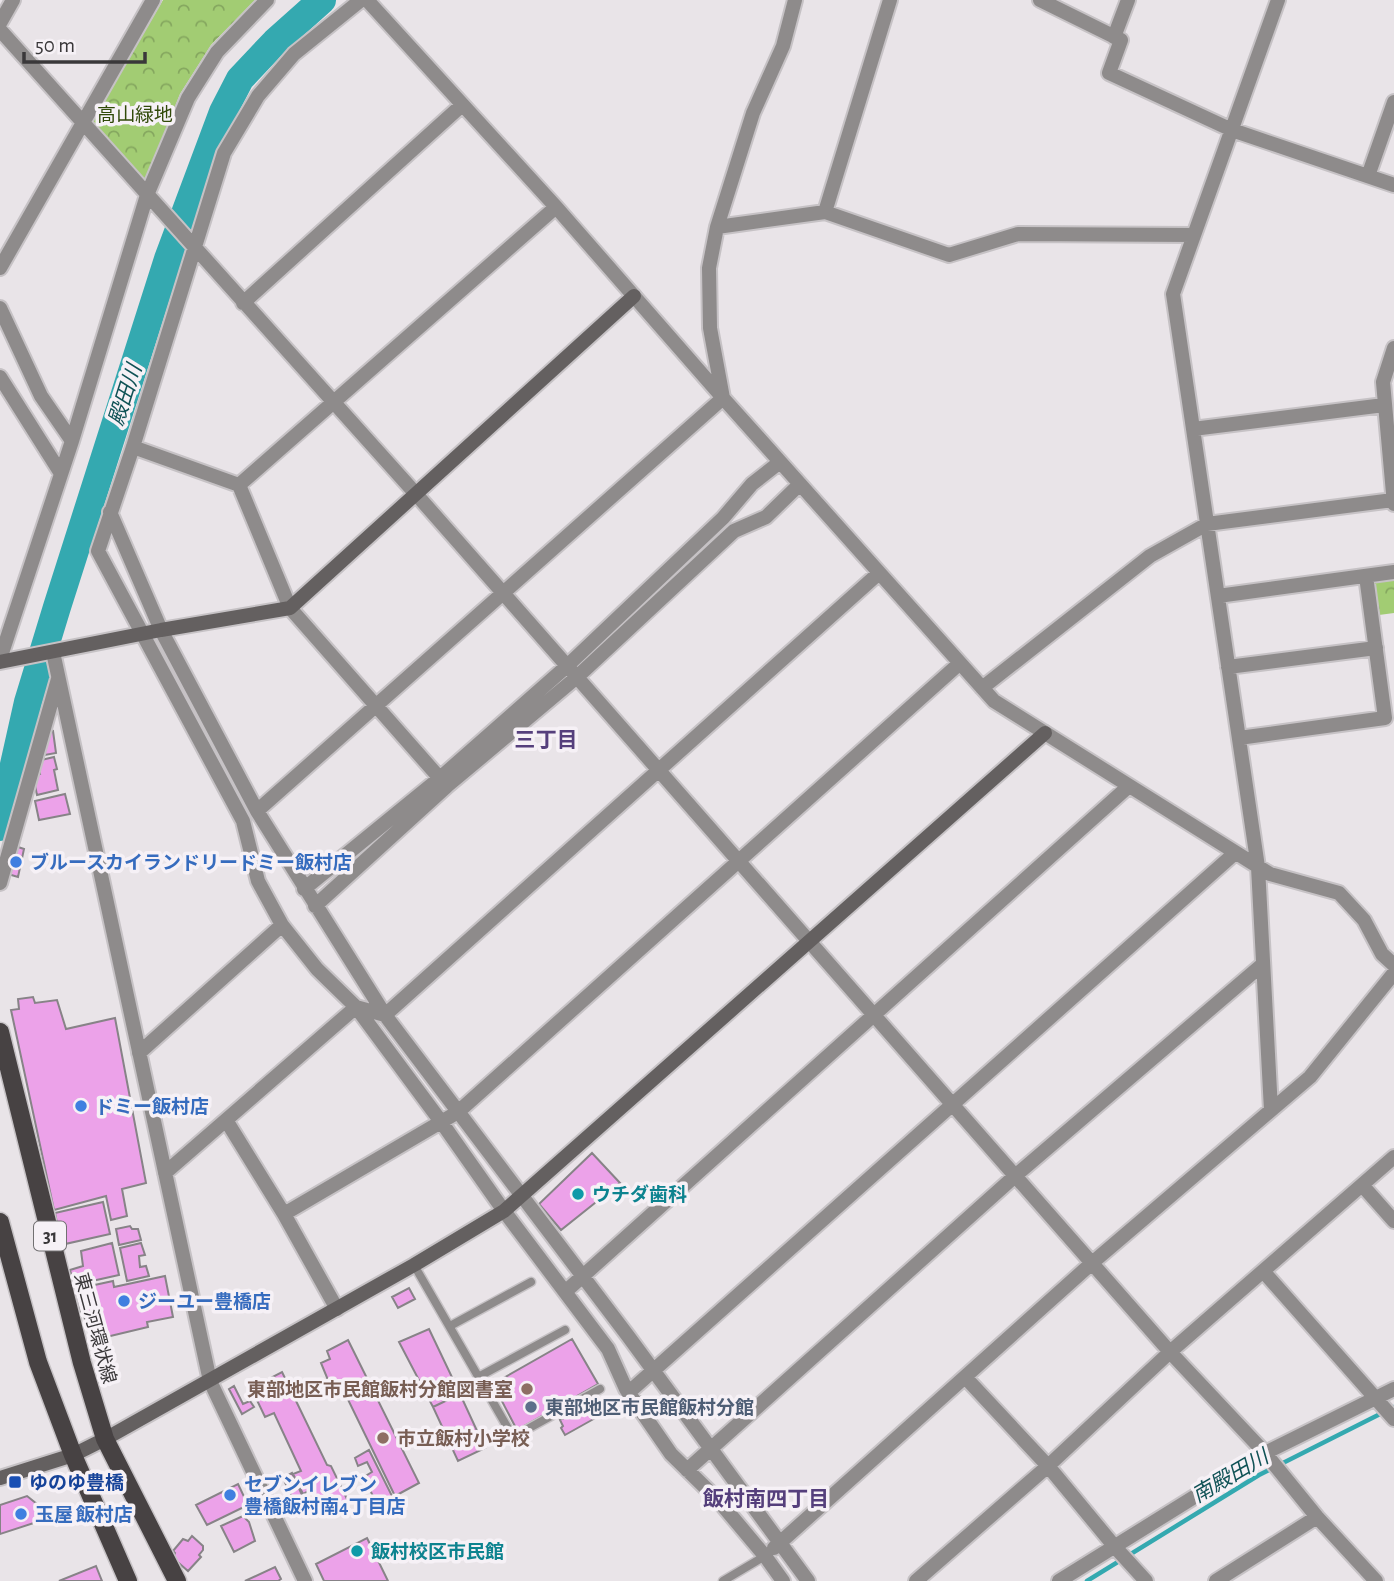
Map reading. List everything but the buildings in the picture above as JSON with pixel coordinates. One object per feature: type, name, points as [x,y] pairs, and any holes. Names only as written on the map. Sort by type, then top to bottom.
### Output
[{"type":"main road","name":"東三河環状線","points":[[0,1032],[82,1363],[105,1439],[177,1581]]},
{"type":"main road","name":"31","points":[[0,1222],[38,1362],[73,1455],[128,1581]]},
{"type":"street","points":[[0,23],[13,0]]},
{"type":"street","points":[[0,268],[153,0]]},
{"type":"street","points":[[267,0],[217,52],[188,98],[150,198],[60,472],[4,660],[290,608],[634,296]]},
{"type":"street","points":[[361,0],[294,54],[258,96],[224,153],[189,243],[133,447],[98,551],[243,821],[258,881],[282,925],[317,969],[356,1007],[442,1123],[504,1211],[608,1349],[628,1392],[671,1454],[718,1500],[783,1581]]},
{"type":"street","points":[[367,0],[556,207],[994,701],[1270,874],[1339,892],[1364,920],[1382,954],[1394,964]]},
{"type":"street","points":[[723,398],[710,328],[709,268],[717,228],[753,113],[783,46],[795,0]]},
{"type":"street","points":[[825,212],[890,0]]},
{"type":"street","points":[[1040,0],[1122,40],[1109,73],[1232,130],[1394,185]]},
{"type":"street","points":[[1114,37],[1128,0]]},
{"type":"street","points":[[1271,1110],[1258,867],[1173,294],[1278,0]]},
{"type":"street","points":[[0,30],[416,494],[1170,1352],[1267,1456],[1317,1517],[1376,1581]]},
{"type":"street","points":[[1368,176],[1394,102]]},
{"type":"street","points":[[243,303],[462,105]]},
{"type":"street","points":[[239,485],[556,207]]},
{"type":"street","points":[[717,228],[825,212],[949,255],[1018,234],[1194,235]]},
{"type":"street","points":[[0,308],[41,396],[72,440]]},
{"type":"street","points":[[982,688],[1150,556],[1207,524],[1394,502],[1383,382],[1394,348]]},
{"type":"street","points":[[0,377],[60,472]]},
{"type":"street","points":[[257,811],[723,398]]},
{"type":"street","points":[[1193,429],[1384,405]]},
{"type":"street","points":[[133,447],[239,485],[290,608],[444,782]]},
{"type":"street","points":[[572,671],[723,518],[752,484],[780,462]]},
{"type":"street","points":[[315,906],[444,782],[734,531],[766,517],[800,484]]},
{"type":"street","points":[[110,512],[161,630],[257,811],[385,1015],[808,1581]]},
{"type":"street","points":[[1218,596],[1394,572]]},
{"type":"street","points":[[385,1015],[879,573]]},
{"type":"street","points":[[1239,738],[1385,718],[1366,576]]},
{"type":"street","points":[[1228,667],[1376,648]]},
{"type":"street","points":[[53,652],[210,1381],[305,1581]]},
{"type":"street","points":[[284,1214],[458,1112],[960,663]]},
{"type":"street","points":[[0,883],[59,678]]},
{"type":"street","points":[[0,1478],[73,1455],[105,1439],[414,1265],[504,1211],[1045,733]]},
{"type":"street","points":[[304,889],[444,782]]},
{"type":"street","points":[[565,1292],[1129,786]]},
{"type":"street","points":[[628,1392],[1235,853]]},
{"type":"street","points":[[139,1053],[282,925]]},
{"type":"street","points":[[687,1470],[1015,1176],[1264,964]]},
{"type":"street","points":[[765,1556],[1092,1263],[1310,1077],[1394,973]]},
{"type":"street","points":[[356,1007],[385,1015]]},
{"type":"street","points":[[165,1172],[356,1007]]},
{"type":"street","points":[[226,1120],[284,1214],[337,1309]]},
{"type":"street","points":[[916,1581],[1048,1466],[1170,1352],[1394,1157]]},
{"type":"street","points":[[1362,1185],[1394,1222]]},
{"type":"street","points":[[1263,1271],[1393,1418]]},
{"type":"street","points":[[965,1377],[1048,1466],[1146,1581]]},
{"type":"street","points":[[1059,1581],[1117,1550],[1267,1456],[1378,1401],[1394,1389]]},
{"type":"street","points":[[1216,1581],[1317,1517]]},
{"type":"lane","points":[[414,1265],[513,1437],[600,1389]]},
{"type":"lane","points":[[450,1326],[531,1282]]},
{"type":"lane","points":[[480,1376],[565,1330]]},
{"type":"lane","points":[[723,1581],[765,1556]]},
{"type":"green space","name":"高山緑地","points":[[163,0],[255,0],[211,45],[180,94],[145,182],[92,122]]},
{"type":"green space","points":[[1394,579],[1394,613],[1379,615],[1374,582]]},
{"type":"waterway","name":"殿田川","points":[[0,827],[28,702],[57,607],[168,259],[223,112],[240,79],[275,42],[322,0]]},
{"type":"waterway","name":"南殿田川","points":[[1087,1581],[1259,1475],[1394,1407]]},
{"type":"place","name":"ブルースカイランドリードミー飯村店","points":[[16,862]]},
{"type":"place","name":"ドミー飯村店","points":[[81,1106]]},
{"type":"place","name":"ウチダ歯科","points":[[578,1194]]},
{"type":"place","name":"ジーユー豊橋店","points":[[124,1301]]},
{"type":"place","name":"東部地区市民館飯村分館図書室","points":[[527,1389]]},
{"type":"place","name":"東部地区市民館飯村分館","points":[[531,1407]]},
{"type":"place","name":"市立飯村小学校","points":[[383,1438]]},
{"type":"place","name":"ゆのゆ豊橋","points":[[15,1482]]},
{"type":"place","name":"セブンイレブン 豊橋飯村南4丁目店","points":[[230,1495]]},
{"type":"place","name":"玉屋 飯村店","points":[[21,1514]]},
{"type":"place","name":"飯村校区市民館","points":[[357,1551]]},
{"type":"district","name":"三丁目","points":[[546,740]]},
{"type":"district","name":"飯村南四丁目","points":[[766,1499]]}]
